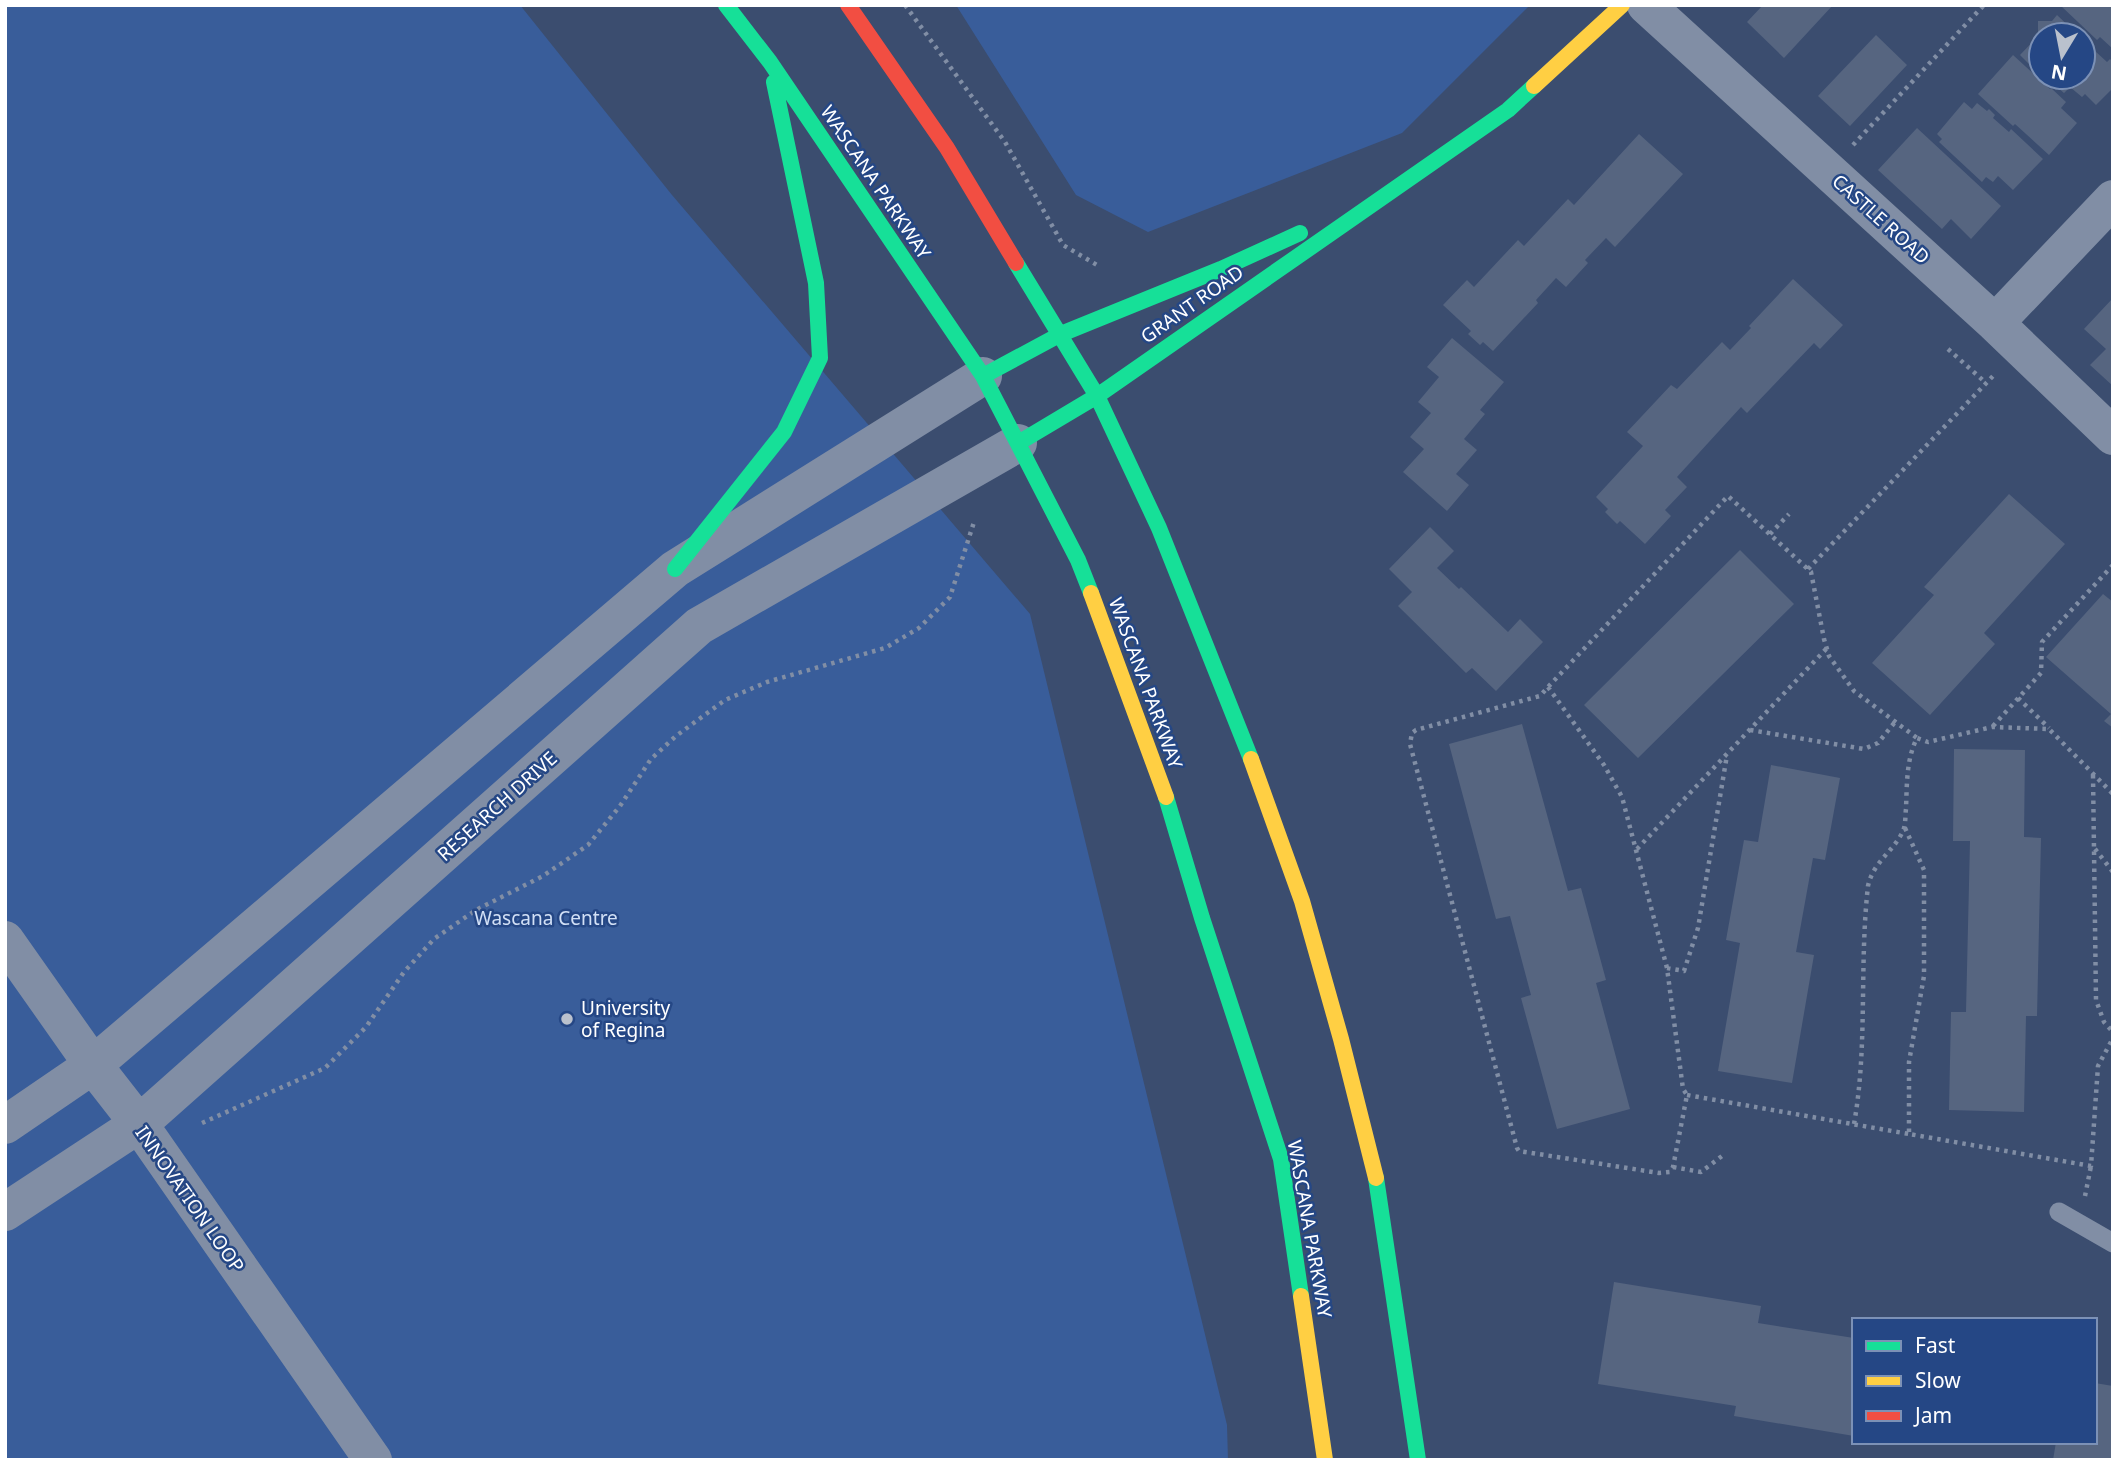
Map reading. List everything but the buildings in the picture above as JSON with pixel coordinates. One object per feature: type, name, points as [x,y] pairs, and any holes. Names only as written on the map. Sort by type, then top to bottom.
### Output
[{"type":"main road","name":"WASCANA PARKWAY","points":[[726,5],[770,62],[983,376],[1077,560],[1164,792],[1206,931],[1281,1159],[1325,1460]]},
{"type":"main road","points":[[848,5],[947,148],[1097,396],[1159,528],[1238,723],[1303,901],[1377,1183],[1418,1460]]},
{"type":"main road","name":"GRANT ROAD","points":[[1018,443],[1097,396],[1508,110],[1622,5]]},
{"type":"main road","points":[[675,569],[784,432],[821,358],[816,283],[770,62]]},
{"type":"main road","name":"GRANT ROAD","points":[[983,376],[1061,334],[1221,269],[1387,194]]},
{"type":"street","name":"CASTLE ROAD","points":[[1646,5],[2008,335],[2113,436]]},
{"type":"street","points":[[2008,335],[2113,199]]},
{"type":"street","points":[[5,1125],[93,1065],[675,569],[983,376]]},
{"type":"street","name":"RESEARCH DRIVE","points":[[5,1212],[147,1136],[699,626],[1018,443]]},
{"type":"street","name":"INNOVATION LOOP","points":[[5,940],[147,1136],[373,1460]]},
{"type":"lane","points":[[2059,1212],[2113,1243]]},
{"type":"path","points":[[905,5],[1005,142],[1063,245],[1097,265]]},
{"type":"path","points":[[1828,172],[1984,5]]},
{"type":"path","points":[[1808,569],[1986,383],[2008,335]]},
{"type":"path","points":[[1948,349],[1986,383]]},
{"type":"path","points":[[1548,687],[1604,765],[1622,797],[1667,968],[1686,1095],[1674,1167],[1670,1172],[1659,1173],[1519,1151],[1413,758],[1409,740],[1416,730],[1537,697],[1728,496],[1811,572],[1829,656],[1854,691],[1917,738],[1928,742],[1992,727],[2049,729]]},
{"type":"path","points":[[1770,534],[1788,514]]},
{"type":"path","points":[[147,1136],[200,1124],[325,1068],[366,1027],[404,972],[435,939],[476,910],[543,876],[588,845],[620,806],[651,759],[676,736],[725,700],[767,682],[885,648],[919,628],[950,597],[974,522]]},
{"type":"path","points":[[1992,727],[2041,673],[2042,642],[2113,565]]},
{"type":"path","points":[[1636,849],[1827,648]]},
{"type":"path","points":[[2018,698],[2113,794]]},
{"type":"path","points":[[1749,730],[1864,749],[1878,743],[1895,722]]},
{"type":"path","points":[[1909,1134],[1909,1062],[1924,976],[1924,870],[1905,828],[1908,766],[1917,738]]},
{"type":"path","points":[[1667,968],[1684,971],[1698,928],[1727,752]]},
{"type":"path","points":[[2093,774],[2096,1000],[2104,1022],[2113,1032]]},
{"type":"path","points":[[1854,1124],[1861,1074],[1868,886],[1877,866],[1905,828]]},
{"type":"path","points":[[2094,848],[2113,872]]},
{"type":"path","points":[[1686,1095],[2091,1166],[2098,1066],[2113,1038]]},
{"type":"path","points":[[1674,1167],[1701,1172],[1722,1156]]},
{"type":"green space","name":"Wascana Centre","points":[[5,5],[520,5],[672,195],[1030,614],[1227,1425],[1228,1460],[5,1460]]},
{"type":"green space","points":[[956,5],[1530,5],[1402,133],[1148,232],[1076,195]]},
{"type":"traffic: fast","points":[[726,5],[770,62],[983,376],[1078,560],[1091,593]]},
{"type":"traffic: fast","points":[[675,569],[784,432],[820,358],[816,283],[774,82]]},
{"type":"traffic: fast","points":[[1018,443],[1097,396],[1508,110],[1534,86]]},
{"type":"traffic: fast","points":[[983,376],[1061,334],[1221,269],[1300,233]]},
{"type":"traffic: fast","points":[[1016,263],[1097,396],[1159,528],[1251,759]]},
{"type":"traffic: fast","points":[[1166,797],[1202,918],[1281,1159],[1301,1296]]},
{"type":"traffic: fast","points":[[1376,1178],[1418,1460]]},
{"type":"traffic: slow","points":[[1534,86],[1622,5]]},
{"type":"traffic: slow","points":[[1091,593],[1166,797]]},
{"type":"traffic: slow","points":[[1251,759],[1302,901],[1376,1178]]},
{"type":"traffic: slow","points":[[1301,1296],[1325,1460]]},
{"type":"traffic: jam","points":[[848,5],[947,148],[1016,263]]},
{"type":"place","name":"University of Regina","points":[[567,1019]]}]
